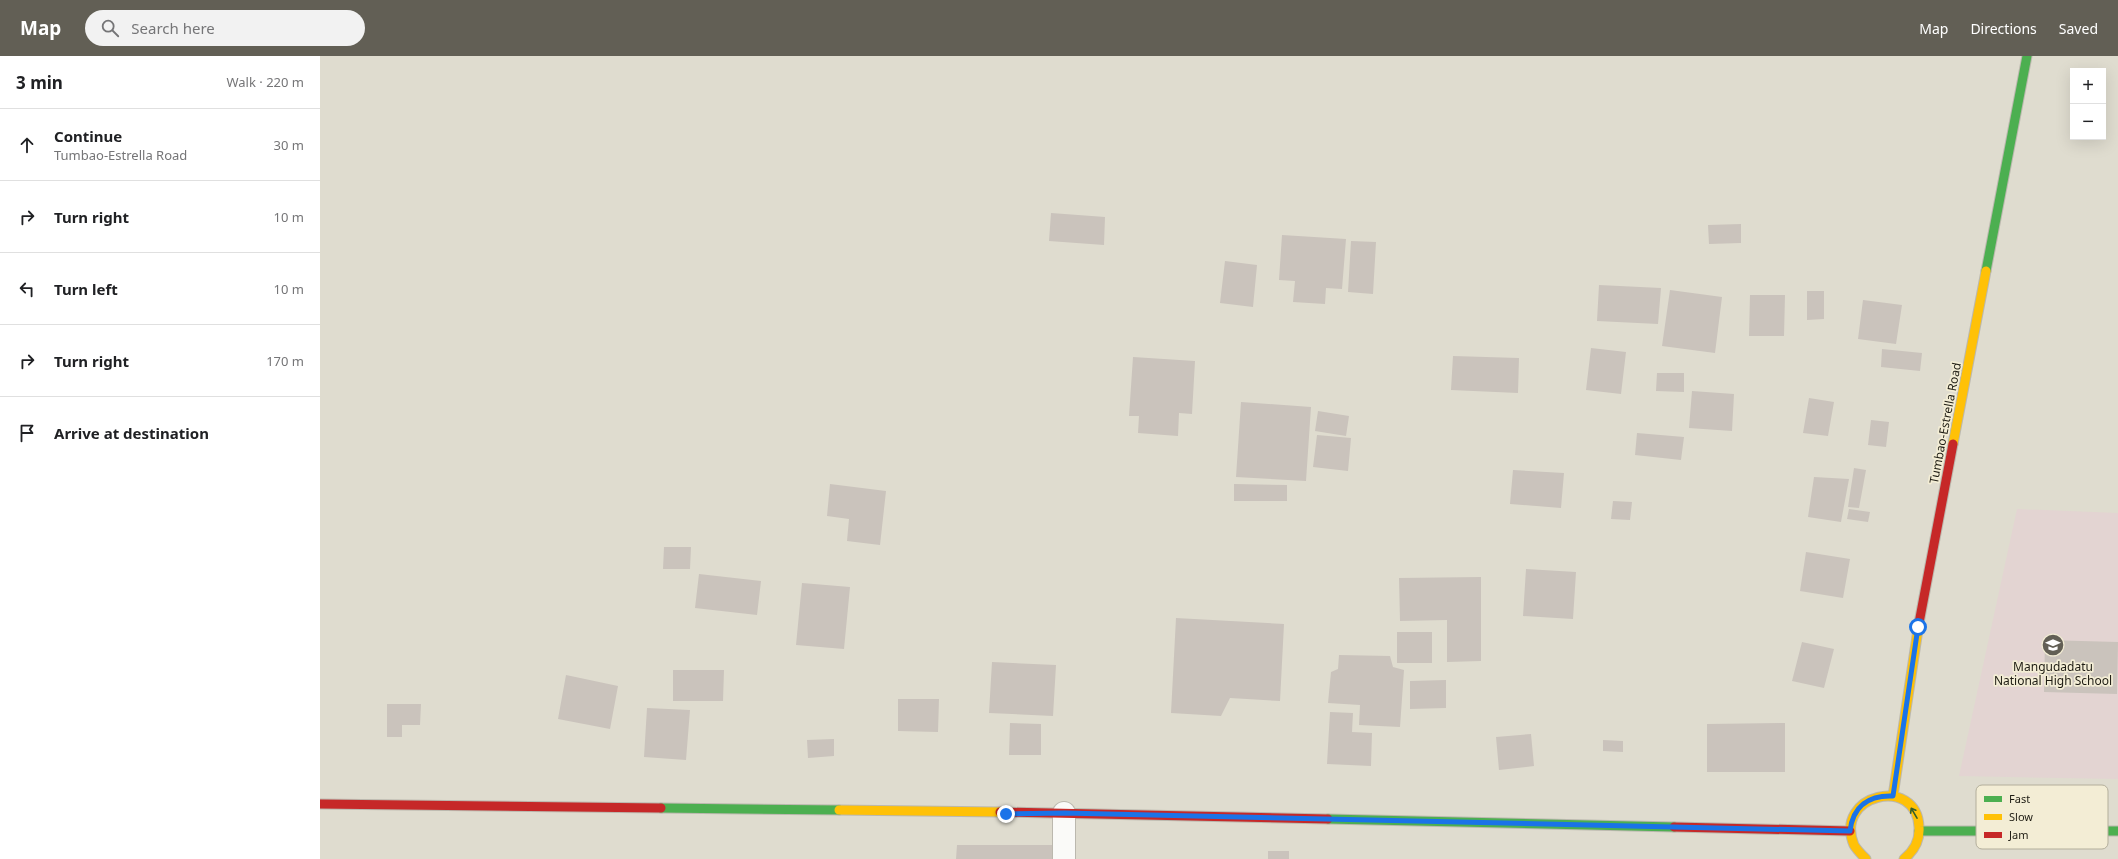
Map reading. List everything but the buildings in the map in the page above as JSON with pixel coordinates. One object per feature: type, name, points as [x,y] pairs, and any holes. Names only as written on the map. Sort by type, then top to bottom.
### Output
[{"type":"street","name":"Tumbao-Estrella Road","points":[[1893,796],[1918,627],[2027,56]]},
{"type":"street","points":[[1866,859],[1854,846],[1850,831],[1856,810],[1863,803],[1872,798],[1893,796],[1900,798],[1913,808],[1919,823],[1920,831],[1914,849],[1904,859]]},
{"type":"street","points":[[320,804],[1064,813],[1850,831]]},
{"type":"street","points":[[1064,813],[1064,859]]},
{"type":"street","points":[[1920,831],[1976,831]]},
{"type":"shaded area","name":"Mangudadatu National High School","points":[[2017,509],[2118,513],[2118,779],[1959,776]]},
{"type":"traffic: fast","points":[[1986,271],[2027,56]]},
{"type":"traffic: fast","points":[[661,808],[839,810]]},
{"type":"traffic: fast","points":[[1328,819],[1674,827]]},
{"type":"traffic: fast","points":[[1919,831],[1976,831]]},
{"type":"traffic: fast","points":[[2108,831],[2118,831]]},
{"type":"traffic: slow","points":[[1953,444],[1986,271]]},
{"type":"traffic: slow","points":[[1893,796],[1919,623]]},
{"type":"traffic: slow","points":[[1866,859],[1854,845],[1851,827],[1855,813],[1865,803],[1878,797],[1892,796],[1905,801],[1915,811],[1919,827],[1916,845],[1904,859]]},
{"type":"traffic: slow","points":[[839,810],[1000,812]]},
{"type":"traffic: jam","points":[[1919,623],[1953,444]]},
{"type":"traffic: jam","points":[[320,804],[661,808]]},
{"type":"traffic: jam","points":[[1000,812],[1328,819]]},
{"type":"traffic: jam","points":[[1674,827],[1850,831]]},
{"type":"place","name":"Mangudadatu National High School","points":[[2053,645]]},
{"type":"route","points":[[1006,814],[1064,813],[1850,831],[1856,810],[1863,803],[1882,795],[1893,796],[1918,627]]}]
